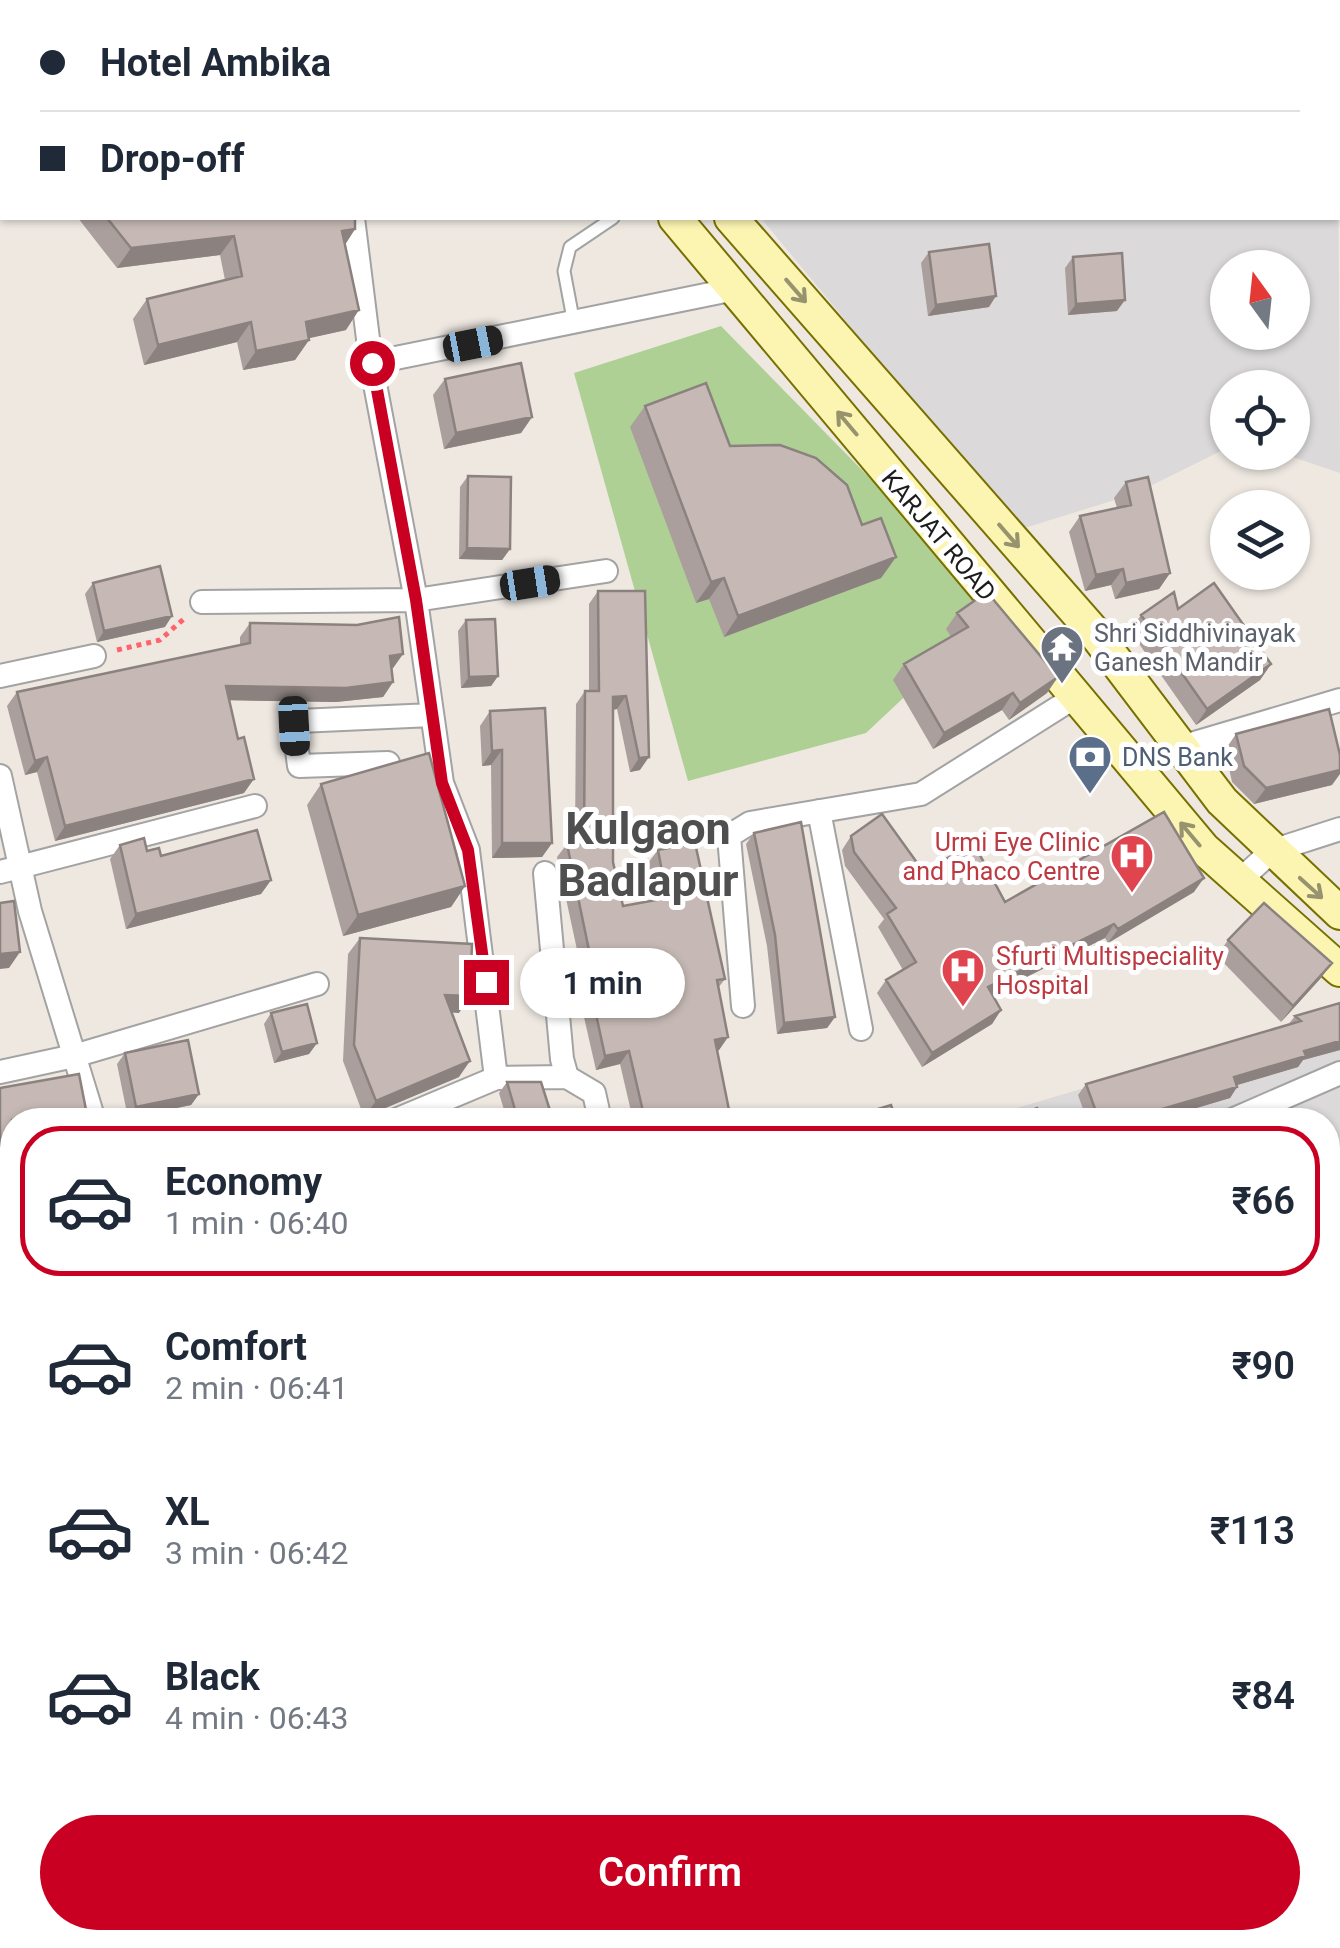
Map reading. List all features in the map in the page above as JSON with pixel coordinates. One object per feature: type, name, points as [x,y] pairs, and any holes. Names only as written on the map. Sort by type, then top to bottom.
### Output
[{"type":"main road","name":"KARJAT ROAD","points":[[677,220],[1204,849],[1340,970]]},
{"type":"main road","name":"KARJAT ROAD","points":[[733,220],[1093,631],[1222,800],[1340,913]]},
{"type":"street","points":[[353,220],[372,363],[416,600],[442,783],[468,850],[496,1078]]},
{"type":"street","points":[[372,363],[735,289]]},
{"type":"street","points":[[202,602],[416,600],[606,571]]},
{"type":"street","points":[[0,676],[94,656]]},
{"type":"street","points":[[742,1006],[729,836],[750,824],[921,794],[1074,697]]},
{"type":"street","points":[[1181,747],[1340,700]]},
{"type":"street","points":[[388,762],[299,766],[294,726],[299,721],[432,715]]},
{"type":"street","points":[[0,776],[10,869],[90,1108]]},
{"type":"street","points":[[10,869],[255,806]]},
{"type":"street","points":[[819,811],[861,1029]]},
{"type":"street","points":[[1239,881],[1272,851],[1340,829]]},
{"type":"street","points":[[546,873],[566,1078]]},
{"type":"street","points":[[0,1072],[74,1056],[317,984]]},
{"type":"street","points":[[1260,1108],[1340,1073]]},
{"type":"street","points":[[425,1108],[496,1078],[566,1078],[594,1093],[597,1108]]},
{"type":"lane","points":[[574,324],[564,272],[570,247],[610,220]]},
{"type":"path","points":[[94,656],[160,640],[202,602]]},
{"type":"shaded area","points":[[763,220],[1339,220],[1340,473],[1310,463],[1310,370],[1210,370],[1210,456],[1134,494],[1018,530]]},
{"type":"shaded area","points":[[1340,1012],[1340,1108],[1016,1108]]},
{"type":"green space","points":[[721,326],[998,609],[866,733],[688,781],[574,373]]},
{"type":"building","points":[[109,220],[355,220],[355,229],[342,231],[359,310],[306,322],[309,340],[256,351],[251,322],[158,345],[147,299],[242,276],[234,236],[131,248]]},
{"type":"building","points":[[989,244],[996,296],[936,305],[929,252]]},
{"type":"building","points":[[1122,253],[1125,300],[1076,304],[1073,257]]},
{"type":"building","points":[[521,363],[532,417],[456,433],[445,379]]},
{"type":"building","points":[[706,383],[730,446],[780,445],[816,458],[847,485],[862,525],[881,518],[896,557],[738,616],[724,578],[711,582],[645,406]]},
{"type":"building","points":[[468,476],[511,477],[510,549],[467,548]]},
{"type":"building","points":[[1148,477],[1170,573],[1126,583],[1123,569],[1096,575],[1080,516],[1131,505],[1126,482]]},
{"type":"building","points":[[160,566],[172,616],[104,631],[93,583]]},
{"type":"building","points":[[1210,586],[1210,590],[1219,590],[1271,664],[1207,709],[1141,615],[1174,592],[1178,609]]},
{"type":"building","points":[[598,591],[645,591],[649,757],[639,758],[626,696],[613,697],[613,862],[623,906],[667,898],[658,850],[695,843],[725,979],[717,980],[728,1037],[715,1040],[729,1108],[642,1108],[629,1051],[605,1056],[591,991],[597,989],[567,844],[584,844],[585,691],[599,691]]},
{"type":"building","points":[[987,592],[1058,677],[1020,703],[1013,693],[944,733],[904,664],[968,627],[957,613]]},
{"type":"building","points":[[399,617],[403,654],[390,656],[393,682],[346,688],[226,686],[238,739],[244,737],[254,779],[65,826],[47,757],[35,761],[17,692],[250,643],[250,623],[357,625]]},
{"type":"building","points":[[495,619],[498,676],[469,677],[466,620]]},
{"type":"building","points":[[545,708],[552,843],[502,843],[502,750],[492,751],[490,711]]},
{"type":"building","points":[[1329,709],[1340,770],[1266,788],[1244,766],[1236,734]]},
{"type":"building","points":[[429,753],[465,886],[358,915],[321,784]]},
{"type":"building","points":[[1164,812],[1204,878],[1118,929],[1114,924],[988,987],[1001,1010],[932,1053],[886,980],[916,962],[887,914],[896,908],[854,852],[851,836],[882,814],[923,871],[974,844],[1005,902]]},
{"type":"building","points":[[801,822],[835,1017],[784,1023],[775,935],[754,833]]},
{"type":"building","points":[[257,830],[271,880],[136,914],[120,845],[144,838],[147,851],[159,848],[161,856]]},
{"type":"building","points":[[14,901],[20,952],[0,954],[0,903]]},
{"type":"building","points":[[1264,903],[1332,963],[1293,1006],[1228,940]]},
{"type":"building","points":[[360,938],[472,944],[470,996],[445,995],[470,1061],[376,1101],[354,1045]]},
{"type":"building","points":[[1340,1003],[1340,1041],[1304,1051],[1306,1056],[1234,1077],[1237,1087],[1165,1108],[1095,1108],[1086,1084],[1301,1021],[1295,1016]]},
{"type":"building","points":[[307,1004],[317,1043],[282,1052],[271,1013]]},
{"type":"building","points":[[188,1040],[199,1094],[136,1107],[125,1053]]},
{"type":"building","points":[[79,1074],[86,1108],[0,1108],[0,1088]]},
{"type":"building","points":[[507,1082],[541,1082],[549,1108],[515,1108]]},
{"type":"place","name":"Shri Siddhivinayak Ganesh Mandir","points":[[1062,685]]},
{"type":"place","name":"DNS Bank","points":[[1090,795]]},
{"type":"place","name":"Urmi Eye Clinic and Phaco Centre","points":[[1132,894]]},
{"type":"place","name":"Sfurti Multispeciality Hospital","points":[[963,1008]]},
{"type":"district","name":"Kulgaon Badlapur","points":[[648,854]]},
{"type":"route","points":[[372,363],[416,600],[442,783],[468,850],[486,982]]}]
